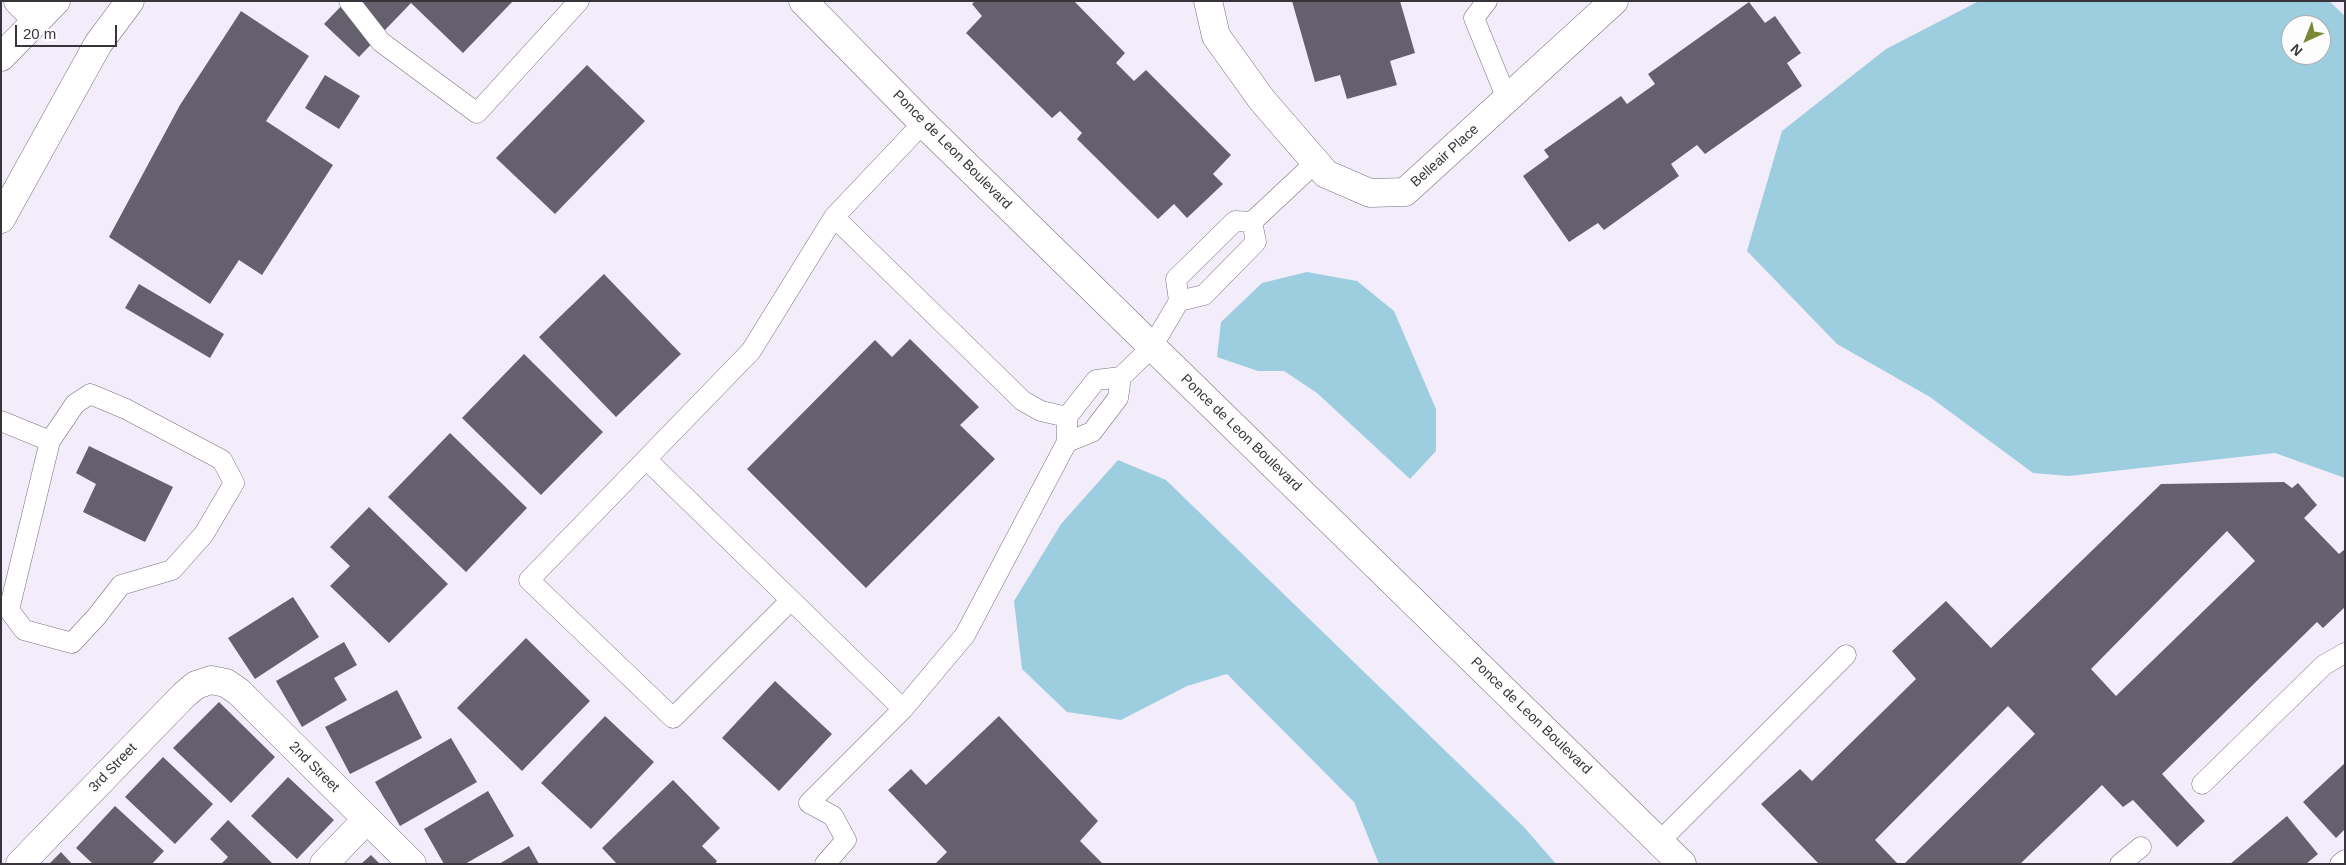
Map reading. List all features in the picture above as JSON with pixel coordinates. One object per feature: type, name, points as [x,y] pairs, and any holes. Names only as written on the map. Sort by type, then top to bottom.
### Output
[{"type":"street","points":[[1,57],[46,11],[18,1]]},
{"type":"street","points":[[1,219],[98,44],[130,1]]},
{"type":"street","name":"Ponce de Leon Boulevard","points":[[803,1],[923,123],[1682,864]]},
{"type":"street","name":"Belleair Place","points":[[1208,1],[1216,36],[1262,100],[1326,174],[1370,193],[1405,192],[1614,1]]},
{"type":"street","name":"2nd Street","points":[[211,680],[226,683],[239,692],[412,864]]},
{"type":"street","name":"3rd Street","points":[[20,864],[184,695],[196,684],[211,680]]},
{"type":"street","points":[[324,864],[367,819]]},
{"type":"lane","points":[[349,1],[382,42],[477,113],[579,1]]},
{"type":"lane","points":[[1487,1],[1474,18],[1507,99]]},
{"type":"lane","points":[[791,600],[673,718],[528,580],[751,351],[834,217],[923,123]]},
{"type":"lane","points":[[825,864],[846,840],[833,816],[809,803],[903,709],[965,634],[1067,442],[1067,417],[1096,380],[1121,377],[1152,347],[1179,301],[1176,279],[1235,221],[1252,222],[1316,162]]},
{"type":"lane","points":[[834,217],[1023,401],[1042,411],[1067,417]]},
{"type":"lane","points":[[1179,301],[1204,294],[1256,242],[1252,222]]},
{"type":"lane","points":[[1067,442],[1092,432],[1118,398],[1121,377]]},
{"type":"lane","points":[[90,394],[126,409],[222,460],[234,483],[204,534],[172,570],[121,585],[97,616],[72,642],[24,630],[9,610],[50,441],[75,404],[90,394]]},
{"type":"lane","points":[[1,421],[50,441]]},
{"type":"lane","points":[[646,459],[903,709]]},
{"type":"lane","points":[[2202,784],[2324,665],[2345,653]]},
{"type":"lane","points":[[1659,842],[1846,655]]},
{"type":"lane","points":[[2120,864],[2141,847]]},
{"type":"lane","points":[[2340,864],[2345,860]]},
{"type":"water","points":[[1979,1],[2329,1],[2345,16],[2345,478],[2275,453],[2069,476],[2033,473],[1930,397],[1837,344],[1747,251],[1782,131],[1886,49]]},
{"type":"water","points":[[1307,272],[1357,281],[1394,311],[1436,409],[1436,451],[1410,479],[1317,393],[1284,371],[1258,371],[1217,357],[1221,322],[1262,283]]},
{"type":"water","points":[[1118,460],[1166,480],[1524,827],[1556,864],[1379,864],[1354,802],[1227,674],[1187,686],[1121,720],[1067,712],[1022,669],[1014,601],[1061,524]]},
{"type":"building","points":[[346,1],[513,1],[463,53],[411,3],[359,57],[324,24]]},
{"type":"building","points":[[975,1],[1074,1],[1125,53],[1116,63],[1134,81],[1146,70],[1231,155],[1213,174],[1223,184],[1187,218],[1174,204],[1158,219],[1077,139],[1082,133],[1060,111],[1052,118],[966,33],[982,16],[972,4]]},
{"type":"building","points":[[1292,1],[1400,1],[1415,53],[1390,61],[1397,85],[1347,99],[1340,75],[1315,82]]},
{"type":"building","points":[[1749,2],[1765,23],[1775,16],[1801,53],[1787,63],[1802,86],[1705,154],[1697,145],[1671,164],[1679,176],[1604,230],[1598,223],[1569,242],[1523,176],[1549,157],[1544,150],[1621,96],[1627,104],[1655,84],[1648,74]]},
{"type":"building","points":[[241,11],[309,56],[266,121],[333,165],[262,275],[239,260],[210,304],[109,237],[180,105]]},
{"type":"building","points":[[587,65],[645,121],[555,214],[496,158]]},
{"type":"building","points":[[325,75],[360,96],[339,129],[305,108]]},
{"type":"building","points":[[604,274],[681,354],[616,417],[539,337]]},
{"type":"building","points":[[139,284],[224,334],[210,358],[125,308]]},
{"type":"building","points":[[910,339],[979,407],[960,425],[995,459],[866,588],[747,469],[875,340],[892,357]]},
{"type":"building","points":[[524,354],[603,432],[541,495],[462,418]]},
{"type":"building","points":[[450,433],[527,508],[466,572],[388,497]]},
{"type":"building","points":[[89,446],[173,487],[145,542],[83,512],[96,484],[76,473]]},
{"type":"building","points":[[2284,482],[2292,488],[2298,483],[2317,505],[2304,518],[2339,554],[2345,549],[2345,607],[2323,628],[2317,622],[2162,774],[2205,821],[2177,847],[2133,800],[2123,807],[2102,785],[2020,864],[1904,864],[2035,734],[2008,706],[1875,840],[1898,864],[1819,864],[1761,804],[1800,769],[1812,781],[1916,679],[1892,651],[1946,601],[1991,648],[2161,484]],"holes":[[[2227,531],[2255,561],[2116,696],[2091,669]]]},
{"type":"building","points":[[369,507],[448,584],[389,643],[330,586],[350,566],[330,547]]},
{"type":"building","points":[[293,597],[319,637],[255,679],[228,638]]},
{"type":"building","points":[[526,638],[590,701],[522,771],[457,708]]},
{"type":"building","points":[[344,642],[357,665],[334,678],[347,700],[302,727],[276,681]]},
{"type":"building","points":[[775,681],[832,734],[779,791],[722,738]]},
{"type":"building","points":[[397,690],[422,738],[350,774],[325,727]]},
{"type":"building","points":[[219,702],[275,757],[231,803],[173,748]]},
{"type":"building","points":[[605,716],[654,762],[591,829],[541,783]]},
{"type":"building","points":[[999,716],[1098,821],[1080,841],[1103,864],[935,864],[947,852],[888,790],[911,769],[926,785]]},
{"type":"building","points":[[451,738],[477,782],[400,826],[375,782]]},
{"type":"building","points":[[163,757],[213,804],[175,844],[125,797]]},
{"type":"building","points":[[2345,763],[2345,829],[2336,838],[2303,802]]},
{"type":"building","points":[[288,777],[334,820],[297,859],[251,816]]},
{"type":"building","points":[[673,780],[720,828],[702,846],[717,861],[715,864],[617,864],[602,848]]},
{"type":"building","points":[[488,791],[514,836],[465,864],[444,864],[424,829]]},
{"type":"building","points":[[115,806],[164,851],[152,864],[93,864],[76,848]]},
{"type":"building","points":[[2287,816],[2318,854],[2306,864],[2230,864]]},
{"type":"building","points":[[228,820],[273,864],[221,864],[228,857],[210,839]]},
{"type":"building","points":[[529,846],[539,864],[499,864]]},
{"type":"building","points":[[61,852],[72,864],[49,864]]},
{"type":"building","points":[[371,855],[380,864],[361,864]]}]
